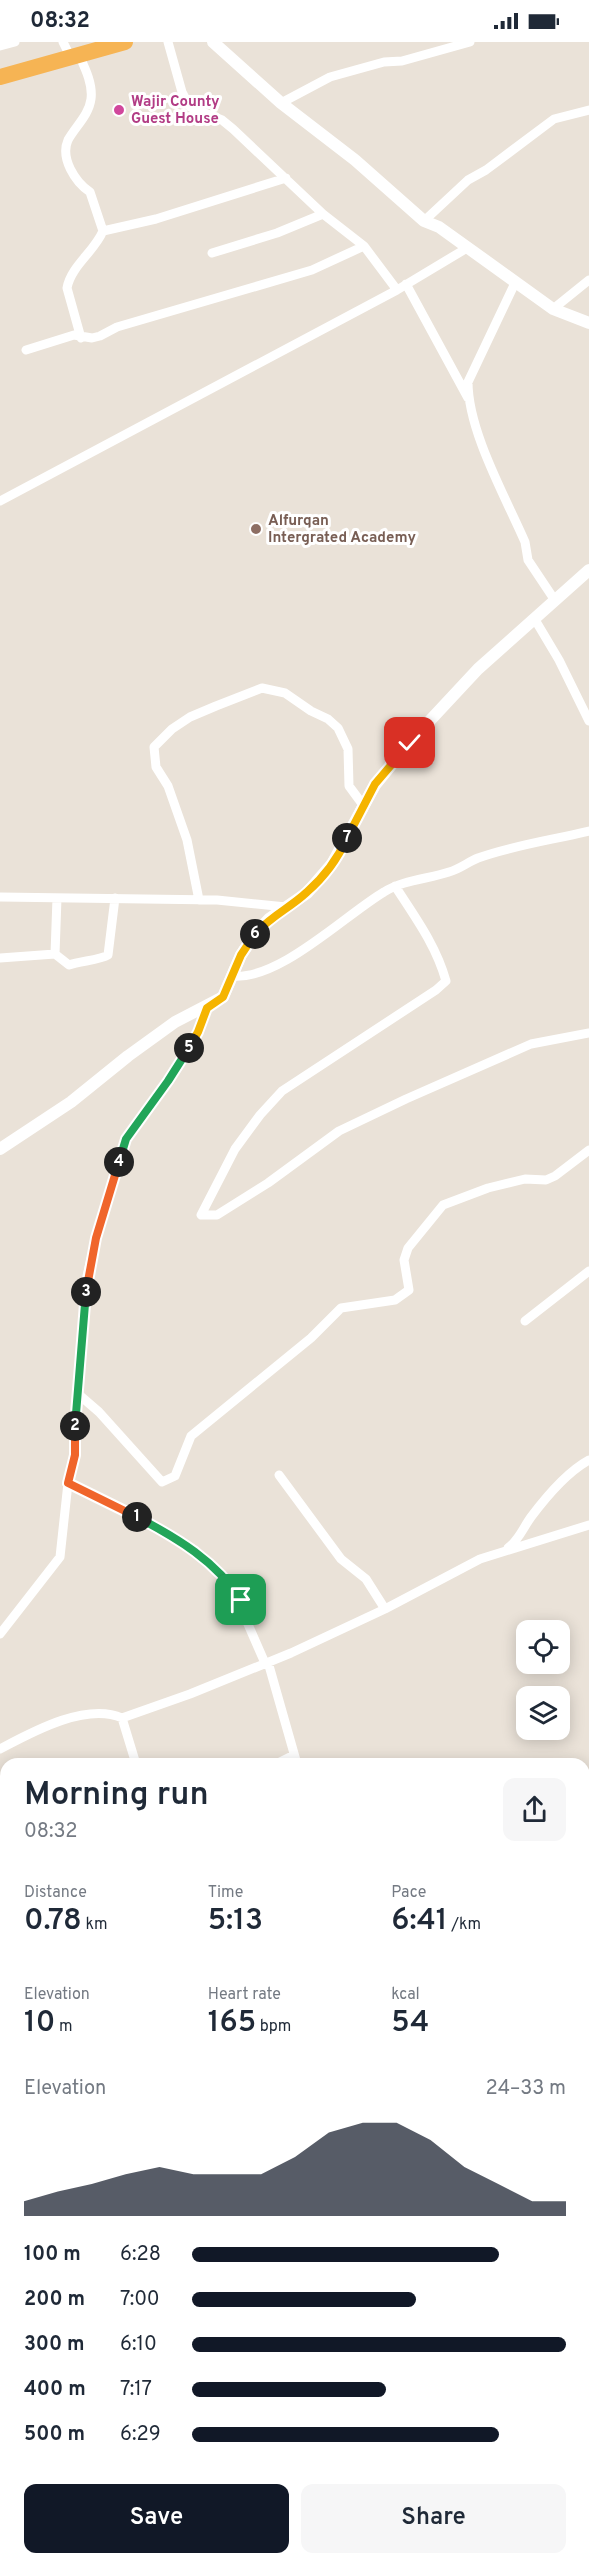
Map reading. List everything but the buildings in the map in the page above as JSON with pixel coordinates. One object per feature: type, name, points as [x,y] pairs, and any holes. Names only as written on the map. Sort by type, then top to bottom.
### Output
[{"type":"highway","points":[[0,77],[125,42]]},
{"type":"street","points":[[0,46],[15,42]]},
{"type":"street","points":[[63,42],[88,74],[91,100],[83,118],[67,142],[68,166],[84,188],[90,192],[103,231],[98,243],[68,282],[67,288],[81,338]]},
{"type":"street","points":[[168,42],[182,92],[190,107],[222,120],[323,214],[364,246],[397,290]]},
{"type":"street","points":[[213,42],[281,103],[356,160],[424,221],[439,227],[553,309],[589,323]]},
{"type":"street","points":[[281,103],[330,77],[384,62],[402,61],[470,42]]},
{"type":"street","points":[[424,221],[468,180],[486,170],[554,119],[589,110]]},
{"type":"street","points":[[103,231],[156,219],[286,178]]},
{"type":"street","points":[[212,253],[278,233],[323,214]]},
{"type":"street","points":[[26,350],[74,335],[81,338],[100,336],[117,327],[312,270],[364,246]]},
{"type":"street","points":[[0,501],[397,290],[467,248]]},
{"type":"street","points":[[553,309],[589,280]]},
{"type":"street","points":[[468,398],[468,382],[515,283]]},
{"type":"street","points":[[406,284],[468,398],[476,427],[525,542],[528,560],[554,599]]},
{"type":"street","points":[[0,1149],[70,1102],[175,1022],[207,1008],[223,997],[241,955],[255,934],[269,918],[307,893],[332,864],[375,784],[429,721],[477,669],[589,570]]},
{"type":"street","points":[[534,618],[559,660],[589,721]]},
{"type":"street","points":[[199,900],[188,840],[168,786],[156,767],[154,747],[172,729],[190,717],[262,688],[285,693],[311,711],[328,718],[338,728],[348,749],[349,786],[363,805]]},
{"type":"street","points":[[231,976],[243,977],[258,973],[293,954],[329,933],[383,892],[395,886],[452,871],[478,858],[515,847],[589,831]]},
{"type":"street","points":[[395,886],[440,960],[446,981],[436,990],[282,1091],[260,1115],[235,1149],[201,1215],[217,1215],[268,1183],[339,1131],[406,1099],[531,1044],[589,1033]]},
{"type":"street","points":[[0,897],[199,900],[286,907]]},
{"type":"street","points":[[55,954],[57,898]]},
{"type":"street","points":[[0,958],[55,954],[69,965],[106,957],[115,898]]},
{"type":"street","points":[[0,1634],[60,1557],[68,1483],[75,1455],[77,1393],[87,1276],[126,1139],[168,1081],[192,1042],[207,1008]]},
{"type":"street","points":[[77,1393],[99,1412],[162,1482],[175,1476],[191,1436],[311,1338],[341,1308],[394,1300],[409,1290],[404,1260],[408,1248],[443,1206],[488,1188],[525,1179],[546,1180],[555,1176],[589,1150]]},
{"type":"street","points":[[525,1321],[589,1271]]},
{"type":"street","points":[[501,1552],[515,1542],[532,1516],[577,1467],[589,1460]]},
{"type":"street","points":[[279,1475],[341,1559],[366,1579],[385,1609]]},
{"type":"street","points":[[68,1483],[195,1550],[233,1588],[241,1600],[267,1662],[294,1758]]},
{"type":"street","points":[[0,1749],[31,1733],[75,1717],[112,1714],[123,1718],[190,1694],[385,1609],[445,1576],[501,1552],[589,1525]]},
{"type":"street","points":[[123,1718],[133,1758]]},
{"type":"place","name":"Wajir County Guest House","points":[[119,110]]},
{"type":"place","name":"Alfurqan Intergrated Academy","points":[[256,529]]},
{"type":"route","points":[[241,1600],[233,1588],[195,1550],[142,1520],[68,1483],[75,1455],[73,1447],[87,1276],[111,1185],[126,1139],[168,1081],[198,1032],[207,1008],[223,997],[241,955],[255,934],[269,918],[307,893],[332,864],[375,784],[410,743]]}]
